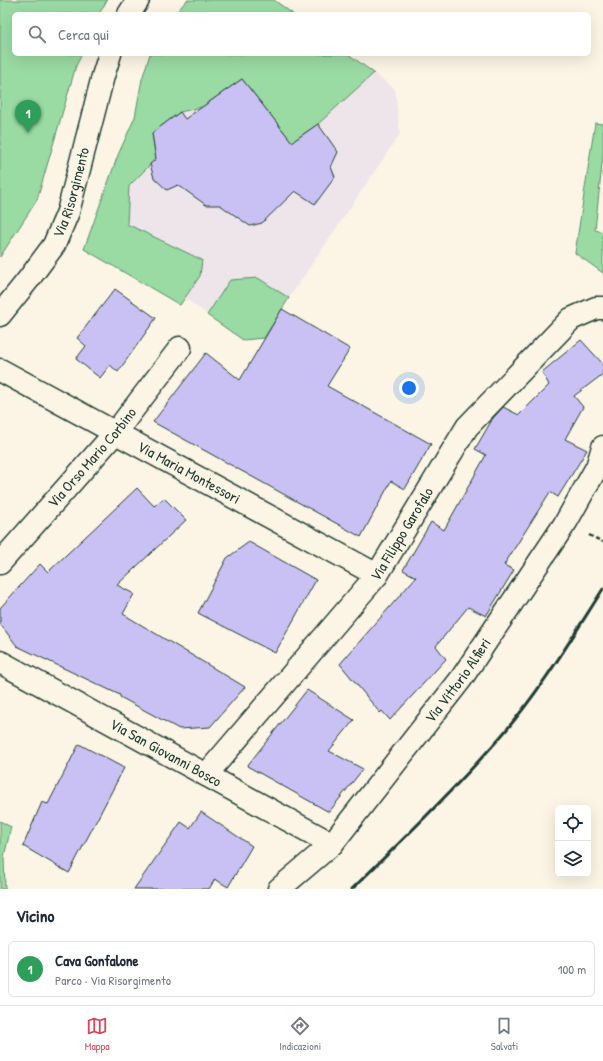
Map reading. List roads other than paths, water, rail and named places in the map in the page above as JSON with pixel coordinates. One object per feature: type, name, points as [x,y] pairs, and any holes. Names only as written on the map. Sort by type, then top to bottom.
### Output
[{"type":"street","points":[[130,12],[138,0]]},
{"type":"street","name":"Via Risorgimento","points":[[0,315],[54,245],[68,212],[109,56]]},
{"type":"street","name":"Via Filippo Garofalo","points":[[206,775],[377,575],[467,427],[570,319],[596,308],[603,308]]},
{"type":"street","name":"Via Orso Mario Corbino","points":[[0,563],[115,433],[180,348]]},
{"type":"street","name":"Via Maria Montessori","points":[[0,370],[377,575]]},
{"type":"street","name":"Via Vittorio Alfieri","points":[[279,889],[332,844],[461,679],[566,522],[596,468],[603,447]]},
{"type":"street","name":"Via San Giovanni Bosco","points":[[0,662],[332,844]]},
{"type":"railway","points":[[352,889],[466,775],[502,735],[543,682],[603,589]]},
{"type":"place","name":"Cava Gonfalone","points":[[28,133]]}]
